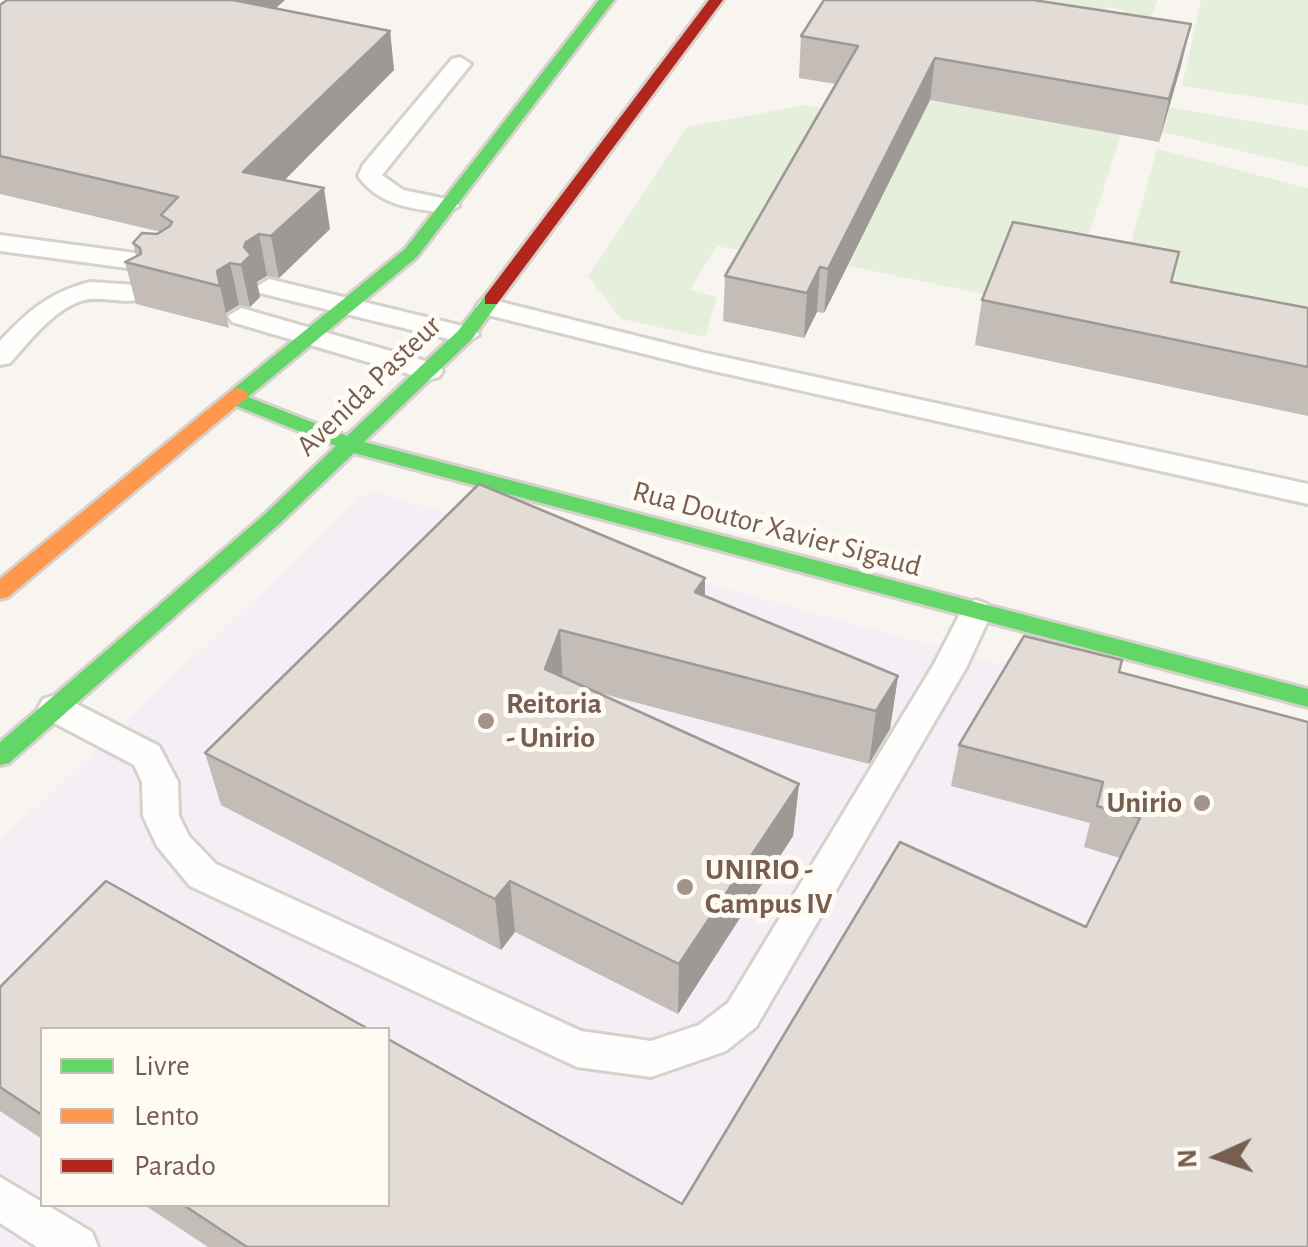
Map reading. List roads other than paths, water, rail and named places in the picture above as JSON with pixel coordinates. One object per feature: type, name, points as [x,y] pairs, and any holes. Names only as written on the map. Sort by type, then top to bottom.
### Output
[{"type":"street","points":[[0,591],[411,252],[607,0]]},
{"type":"street","name":"Avenida Pasteur","points":[[0,756],[351,446],[465,336],[716,0]]},
{"type":"street","name":"Rua Doutor Xavier Sigaud","points":[[236,400],[351,446],[1308,698]]},
{"type":"lane","points":[[447,206],[398,197],[376,186],[370,176],[460,64]]},
{"type":"lane","points":[[1,244],[166,265]]},
{"type":"lane","points":[[270,287],[465,336]]},
{"type":"lane","points":[[0,358],[54,300],[78,290],[106,288],[136,293]]},
{"type":"lane","points":[[489,307],[705,361],[1308,494]]},
{"type":"lane","points":[[242,316],[429,371]]},
{"type":"lane","points":[[54,708],[147,756],[160,782],[162,816],[175,846],[203,875],[577,1049],[651,1059],[712,1038],[742,1015],[949,668],[976,612]]},
{"type":"lane","points":[[0,1198],[76,1247]]},
{"type":"place","name":"Reitoria - Unirio","points":[[486,721]]},
{"type":"place","name":"Unirio","points":[[1202,803]]},
{"type":"place","name":"UNIRIO - Campus IV","points":[[685,887]]}]
